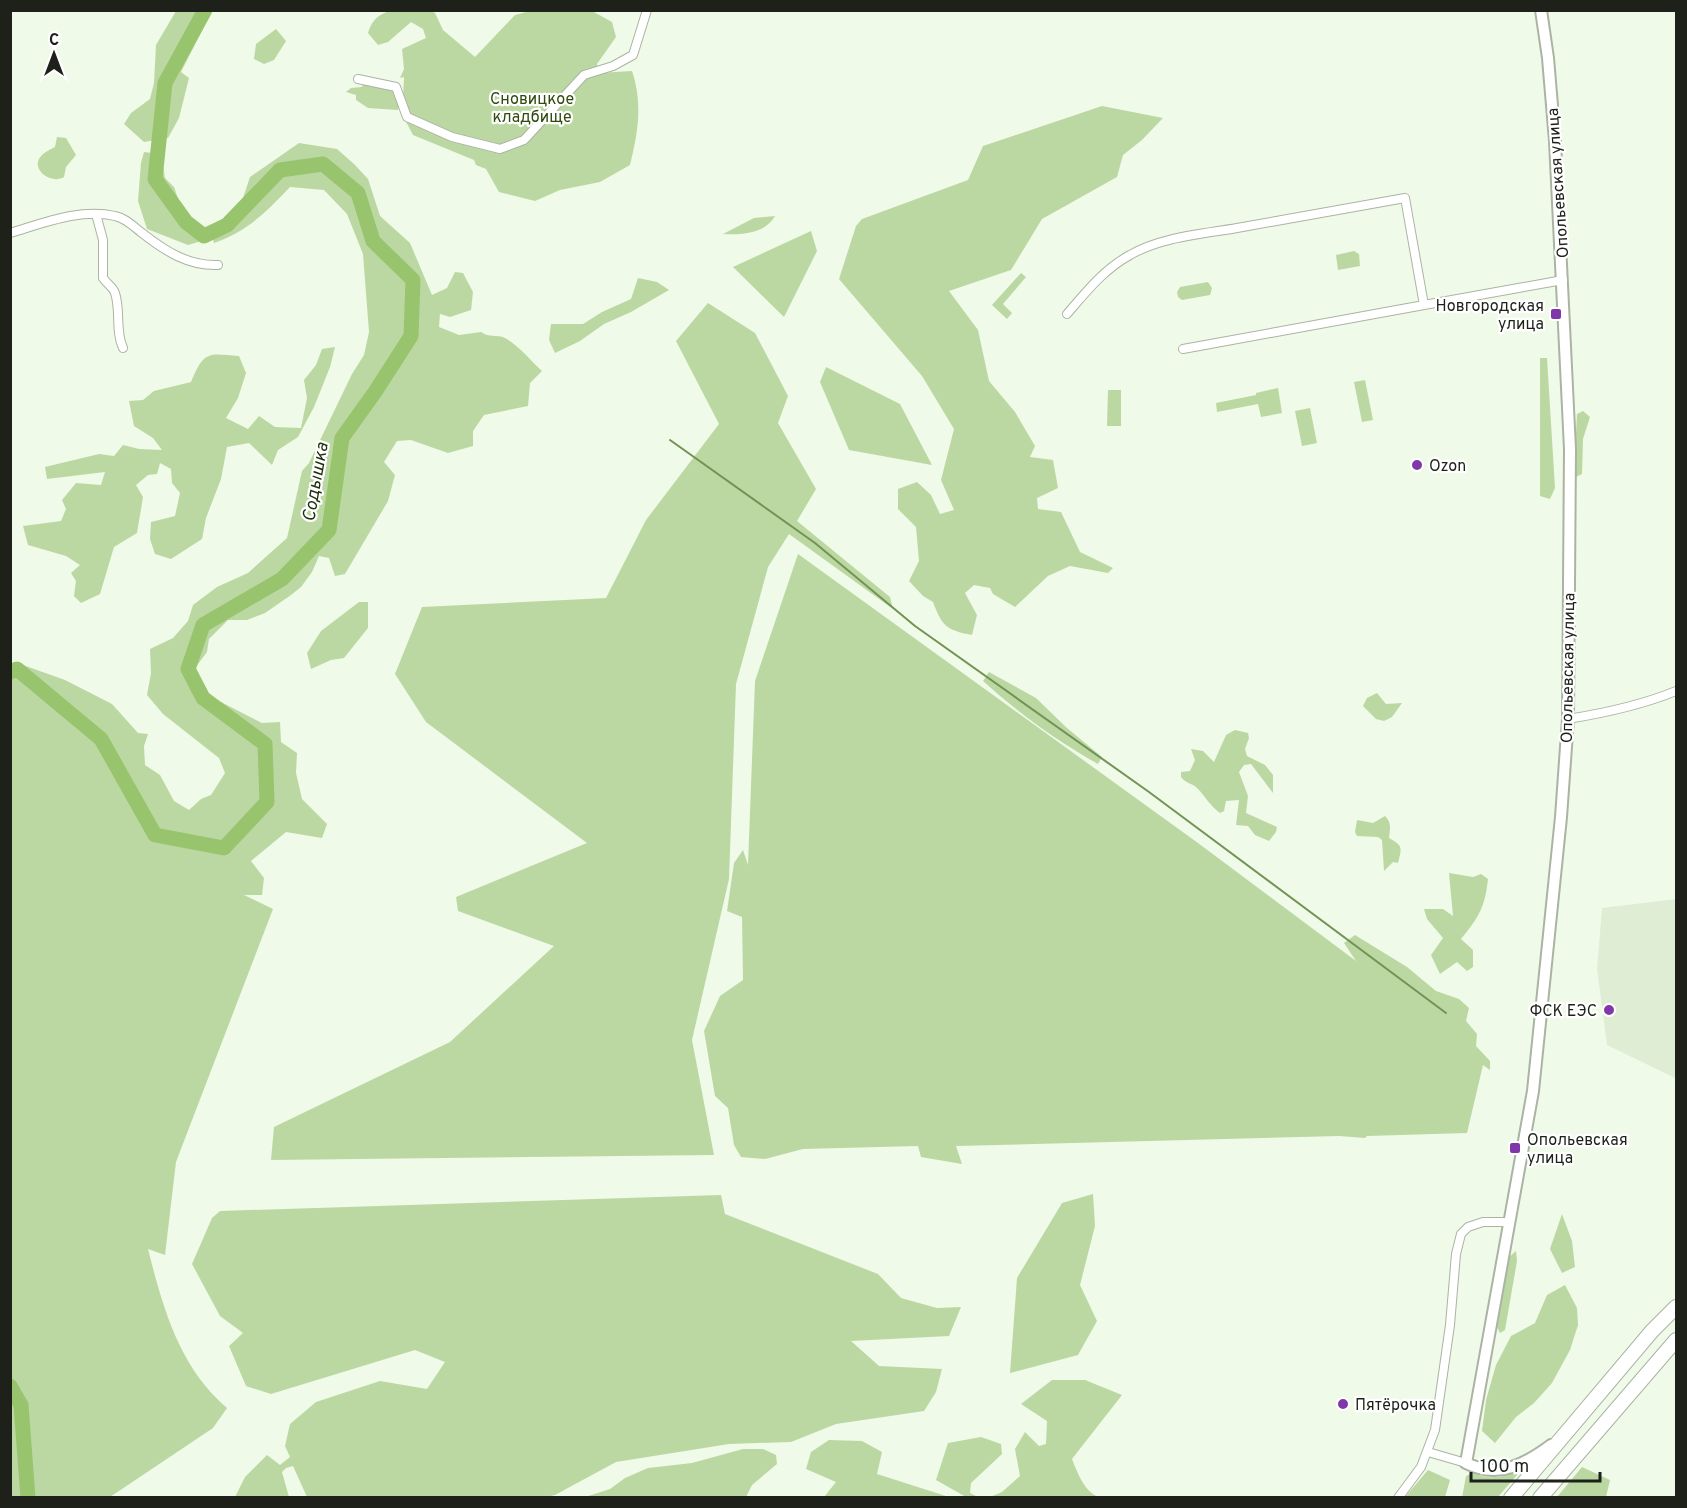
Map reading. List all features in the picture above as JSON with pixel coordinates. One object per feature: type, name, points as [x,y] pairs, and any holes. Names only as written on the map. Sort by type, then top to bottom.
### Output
[{"type":"highway","points":[[1511,1497],[1652,1331],[1677,1306]]},
{"type":"highway","points":[[1540,1497],[1677,1340]]},
{"type":"street","points":[[358,79],[396,87],[407,117],[452,137],[500,149],[524,140],[584,75],[613,66],[633,55],[647,10]]},
{"type":"street","name":"Опольевская улица","points":[[1466,1463],[1533,1091],[1540,1037],[1568,719],[1570,449],[1563,280],[1548,58],[1541,10]]},
{"type":"street","points":[[1067,315],[1095,282],[1113,266],[1130,254],[1147,248],[1196,235],[1405,198],[1424,305]]},
{"type":"street","points":[[10,233],[84,212],[117,216],[178,257],[205,265],[218,265]]},
{"type":"street","points":[[96,214],[103,240],[103,278],[116,296],[118,328],[123,348]]},
{"type":"street","points":[[1183,349],[1563,280]]},
{"type":"street","points":[[1568,719],[1609,712],[1677,691]]},
{"type":"street","points":[[1398,1497],[1415,1475],[1428,1452],[1435,1430],[1450,1325],[1456,1254],[1461,1234],[1468,1227],[1483,1221],[1509,1222]]},
{"type":"street","points":[[1428,1452],[1485,1470],[1507,1470],[1541,1452],[1560,1438]]},
{"type":"shaded area","points":[[1676,899],[1675,1078],[1607,1045],[1597,969],[1602,908]]},
{"type":"green space","name":"Сновицкое кладбище","points":[[402,10],[431,11],[435,13],[443,30],[475,57],[515,15],[534,10],[592,11],[612,22],[616,37],[597,64],[598,73],[632,71],[638,107],[637,129],[630,165],[600,182],[560,190],[535,201],[499,192],[486,169],[476,165],[474,160],[413,135],[402,114],[404,77],[400,78],[404,69],[402,49],[426,38],[423,29],[411,22],[388,42],[378,45],[368,33],[372,23],[385,13]]},
{"type":"green space","points":[[176,11],[212,11],[181,72],[189,78],[179,118],[168,138],[144,142],[124,124],[131,113],[150,99],[154,83],[156,45]]},
{"type":"green space","points":[[276,29],[286,41],[274,60],[264,64],[254,59],[256,44]]},
{"type":"green space","points":[[365,84],[393,87],[400,98],[398,110],[368,108],[356,100],[356,95],[346,92]]},
{"type":"green space","points":[[1102,106],[1163,118],[1142,140],[1123,155],[1117,177],[1042,219],[1011,270],[949,291],[978,330],[989,381],[1015,412],[1035,446],[1030,457],[1053,460],[1058,488],[1037,498],[1038,509],[1061,512],[1080,552],[1113,568],[1108,573],[1070,566],[1048,576],[1015,607],[993,594],[990,588],[974,585],[965,593],[977,615],[972,635],[963,633],[946,626],[939,617],[933,602],[923,596],[909,581],[919,561],[916,527],[898,509],[898,489],[917,482],[931,495],[940,514],[954,510],[941,480],[954,429],[922,376],[839,279],[856,226],[862,219],[968,180],[983,146]]},
{"type":"green space","points":[[57,137],[66,138],[76,155],[66,167],[64,177],[54,179],[43,174],[38,160],[55,147]]},
{"type":"green space","points":[[299,143],[337,149],[368,179],[380,216],[410,243],[432,295],[447,288],[455,272],[463,273],[473,292],[471,310],[450,317],[440,314],[439,327],[459,335],[481,332],[505,338],[542,371],[530,383],[528,406],[484,415],[473,431],[473,446],[448,453],[411,440],[397,441],[384,462],[395,475],[388,501],[345,574],[335,576],[329,558],[319,556],[312,572],[301,587],[265,613],[247,620],[228,620],[209,639],[207,652],[195,668],[188,669],[203,698],[221,702],[262,723],[280,722],[281,742],[297,753],[296,773],[302,799],[327,824],[322,838],[286,832],[251,861],[264,878],[262,895],[244,895],[273,909],[176,1162],[165,1255],[148,1249],[175,1335],[197,1374],[210,1392],[227,1408],[213,1428],[110,1497],[11,1497],[11,665],[23,665],[65,680],[112,704],[138,733],[148,734],[144,746],[145,765],[160,775],[174,801],[189,810],[201,799],[211,795],[225,773],[219,758],[163,714],[147,695],[151,673],[150,649],[173,638],[188,621],[193,605],[217,587],[248,573],[287,538],[302,471],[309,463],[352,374],[364,355],[369,332],[363,254],[347,214],[324,190],[290,187],[247,227],[214,243],[212,236],[233,228],[250,177]]},
{"type":"green space","points":[[144,152],[161,154],[165,178],[174,187],[180,204],[205,240],[188,245],[147,229],[138,201]]},
{"type":"green space","points":[[775,216],[771,222],[759,230],[723,234],[754,218]]},
{"type":"green space","points":[[811,231],[817,251],[784,317],[733,267]]},
{"type":"green space","points":[[1354,251],[1359,254],[1360,266],[1338,270],[1336,255]]},
{"type":"green space","points":[[1021,273],[1026,277],[1003,304],[1012,313],[1007,319],[992,305]]},
{"type":"green space","points":[[638,278],[657,282],[669,290],[555,353],[549,340],[551,324],[583,324],[602,312],[631,299]]},
{"type":"green space","points":[[1208,282],[1212,288],[1210,295],[1182,300],[1178,297],[1177,292],[1180,287]]},
{"type":"green space","points":[[708,303],[755,333],[788,396],[778,423],[816,489],[797,521],[890,597],[893,609],[789,534],[768,567],[736,684],[729,879],[692,1040],[714,1155],[271,1160],[274,1127],[450,1042],[554,946],[458,911],[456,897],[587,843],[426,722],[395,674],[422,607],[606,598],[646,520],[719,424],[676,341]]},
{"type":"green space","points":[[335,347],[330,367],[314,407],[298,437],[278,450],[272,465],[249,443],[227,447],[221,479],[206,518],[202,539],[171,559],[155,554],[150,539],[151,522],[175,516],[180,493],[172,483],[171,469],[160,463],[157,474],[148,475],[136,485],[143,497],[137,533],[114,547],[100,594],[81,603],[74,596],[76,581],[71,573],[80,565],[66,556],[28,545],[23,526],[61,521],[66,509],[62,500],[76,483],[101,485],[105,472],[47,479],[45,467],[99,454],[114,456],[123,445],[139,449],[162,450],[153,438],[134,426],[129,401],[143,400],[154,391],[191,382],[199,364],[208,356],[220,354],[239,356],[246,373],[238,398],[226,418],[248,429],[259,416],[275,427],[301,428],[307,398],[304,380],[316,365],[322,349]]},
{"type":"green space","points":[[1540,358],[1547,358],[1555,488],[1550,499],[1540,496]]},
{"type":"green space","points":[[826,367],[900,404],[932,465],[849,450],[820,382]]},
{"type":"green space","points":[[1365,380],[1373,420],[1362,422],[1354,382]]},
{"type":"green space","points":[[1278,388],[1282,413],[1261,417],[1258,404],[1217,412],[1216,403]]},
{"type":"green space","points":[[1108,390],[1121,390],[1121,426],[1107,426]]},
{"type":"green space","points":[[1310,408],[1317,443],[1302,446],[1295,411]]},
{"type":"green space","points":[[1583,411],[1590,417],[1583,439],[1582,474],[1576,477],[1574,470],[1577,414]]},
{"type":"green space","points":[[798,554],[1198,843],[1356,961],[1344,943],[1355,935],[1407,967],[1436,991],[1459,999],[1469,1008],[1466,1021],[1477,1034],[1476,1046],[1490,1061],[1490,1070],[1483,1065],[1467,1133],[1367,1136],[1365,1138],[1339,1136],[956,1146],[962,1164],[921,1157],[918,1146],[803,1149],[765,1159],[741,1157],[734,1145],[728,1108],[715,1096],[704,1031],[720,996],[743,980],[742,917],[727,911],[734,863],[743,850],[748,865],[755,681]]},
{"type":"green space","points":[[359,602],[368,602],[368,628],[344,658],[331,660],[311,669],[307,653],[321,631]]},
{"type":"green space","points":[[989,672],[1036,698],[1102,757],[1098,764],[1053,736],[996,693],[983,681]]},
{"type":"green space","points":[[1377,693],[1386,704],[1402,703],[1392,717],[1384,721],[1376,719],[1363,706],[1367,698]]},
{"type":"green space","points":[[1235,730],[1248,733],[1249,738],[1245,749],[1247,756],[1265,765],[1273,775],[1273,793],[1251,764],[1244,765],[1239,772],[1248,796],[1246,813],[1277,827],[1269,841],[1255,835],[1248,826],[1236,825],[1239,800],[1226,801],[1224,811],[1220,813],[1197,788],[1181,777],[1181,772],[1190,771],[1195,760],[1191,749],[1203,751],[1214,762],[1226,735]]},
{"type":"green space","points":[[1385,816],[1390,824],[1389,838],[1399,845],[1401,850],[1398,863],[1393,862],[1384,871],[1382,840],[1378,837],[1357,836],[1355,832],[1357,820],[1373,823]]},
{"type":"green space","points":[[1449,873],[1473,877],[1481,874],[1488,879],[1480,911],[1461,939],[1473,950],[1473,967],[1467,971],[1457,962],[1440,974],[1431,955],[1443,938],[1427,919],[1424,909],[1443,909],[1453,916]]},
{"type":"green space","points":[[1093,1194],[1095,1226],[1080,1285],[1097,1321],[1078,1355],[1010,1373],[1017,1278],[1062,1203]]},
{"type":"green space","points":[[721,1195],[725,1214],[878,1274],[901,1298],[937,1308],[961,1307],[949,1336],[851,1341],[879,1366],[942,1369],[936,1392],[924,1411],[836,1424],[791,1442],[729,1444],[616,1462],[555,1495],[547,1497],[307,1497],[293,1466],[282,1472],[289,1497],[235,1497],[245,1477],[267,1455],[280,1465],[290,1457],[285,1446],[290,1424],[316,1402],[380,1381],[427,1389],[445,1362],[415,1350],[271,1394],[246,1386],[229,1346],[243,1333],[220,1316],[192,1264],[212,1218],[220,1211]]},
{"type":"green space","points":[[1562,1214],[1572,1241],[1575,1267],[1562,1273],[1550,1249]]},
{"type":"green space","points":[[1516,1251],[1517,1261],[1505,1330],[1500,1333],[1497,1327],[1509,1257]]},
{"type":"green space","points":[[1565,1285],[1577,1308],[1578,1325],[1570,1350],[1552,1383],[1534,1403],[1516,1417],[1495,1443],[1482,1431],[1486,1400],[1496,1365],[1511,1336],[1535,1323],[1547,1295]]},
{"type":"green space","points":[[1052,1380],[1085,1380],[1122,1395],[1072,1459],[1086,1487],[1099,1497],[990,1497],[1002,1492],[1020,1476],[1015,1449],[1025,1432],[1039,1446],[1046,1444],[1047,1421],[1021,1404]]},
{"type":"green space","points":[[981,1437],[1001,1444],[1002,1454],[971,1483],[970,1493],[978,1497],[966,1497],[936,1480],[948,1443]]},
{"type":"green space","points":[[829,1440],[862,1441],[882,1452],[877,1474],[949,1497],[824,1497],[836,1482],[806,1469],[811,1452]]},
{"type":"green space","points":[[743,1449],[763,1449],[776,1455],[777,1464],[752,1485],[746,1497],[585,1497],[610,1489],[625,1478],[648,1468],[692,1463]]},
{"type":"green space","points":[[1524,1467],[1498,1497],[1462,1498],[1466,1476],[1473,1473],[1486,1477],[1499,1477]]},
{"type":"green space","points":[[1582,1467],[1610,1480],[1606,1497],[1557,1497]]},
{"type":"green space","points":[[1428,1470],[1450,1480],[1445,1497],[1405,1497]]},
{"type":"waterway","name":"Содышка","points":[[10,672],[17,669],[101,739],[155,835],[224,848],[267,802],[265,744],[203,698],[188,669],[203,625],[282,579],[329,530],[342,438],[411,336],[413,280],[373,241],[358,193],[323,164],[280,170],[227,225],[204,236],[186,222],[155,179],[165,83],[205,10]]},
{"type":"waterway","points":[[670,440],[815,543],[915,626],[1149,792],[1446,1013]]},
{"type":"waterway","name":"Содышка","points":[[10,1386],[21,1405],[28,1498]]},
{"type":"place","name":"Новгородская улица","points":[[1556,314]]},
{"type":"place","name":"Ozon","points":[[1417,465]]},
{"type":"place","name":"ФСК ЕЭС","points":[[1609,1010]]},
{"type":"place","name":"Опольевская улица","points":[[1515,1148]]},
{"type":"place","name":"Пятёрочка","points":[[1343,1404]]}]
